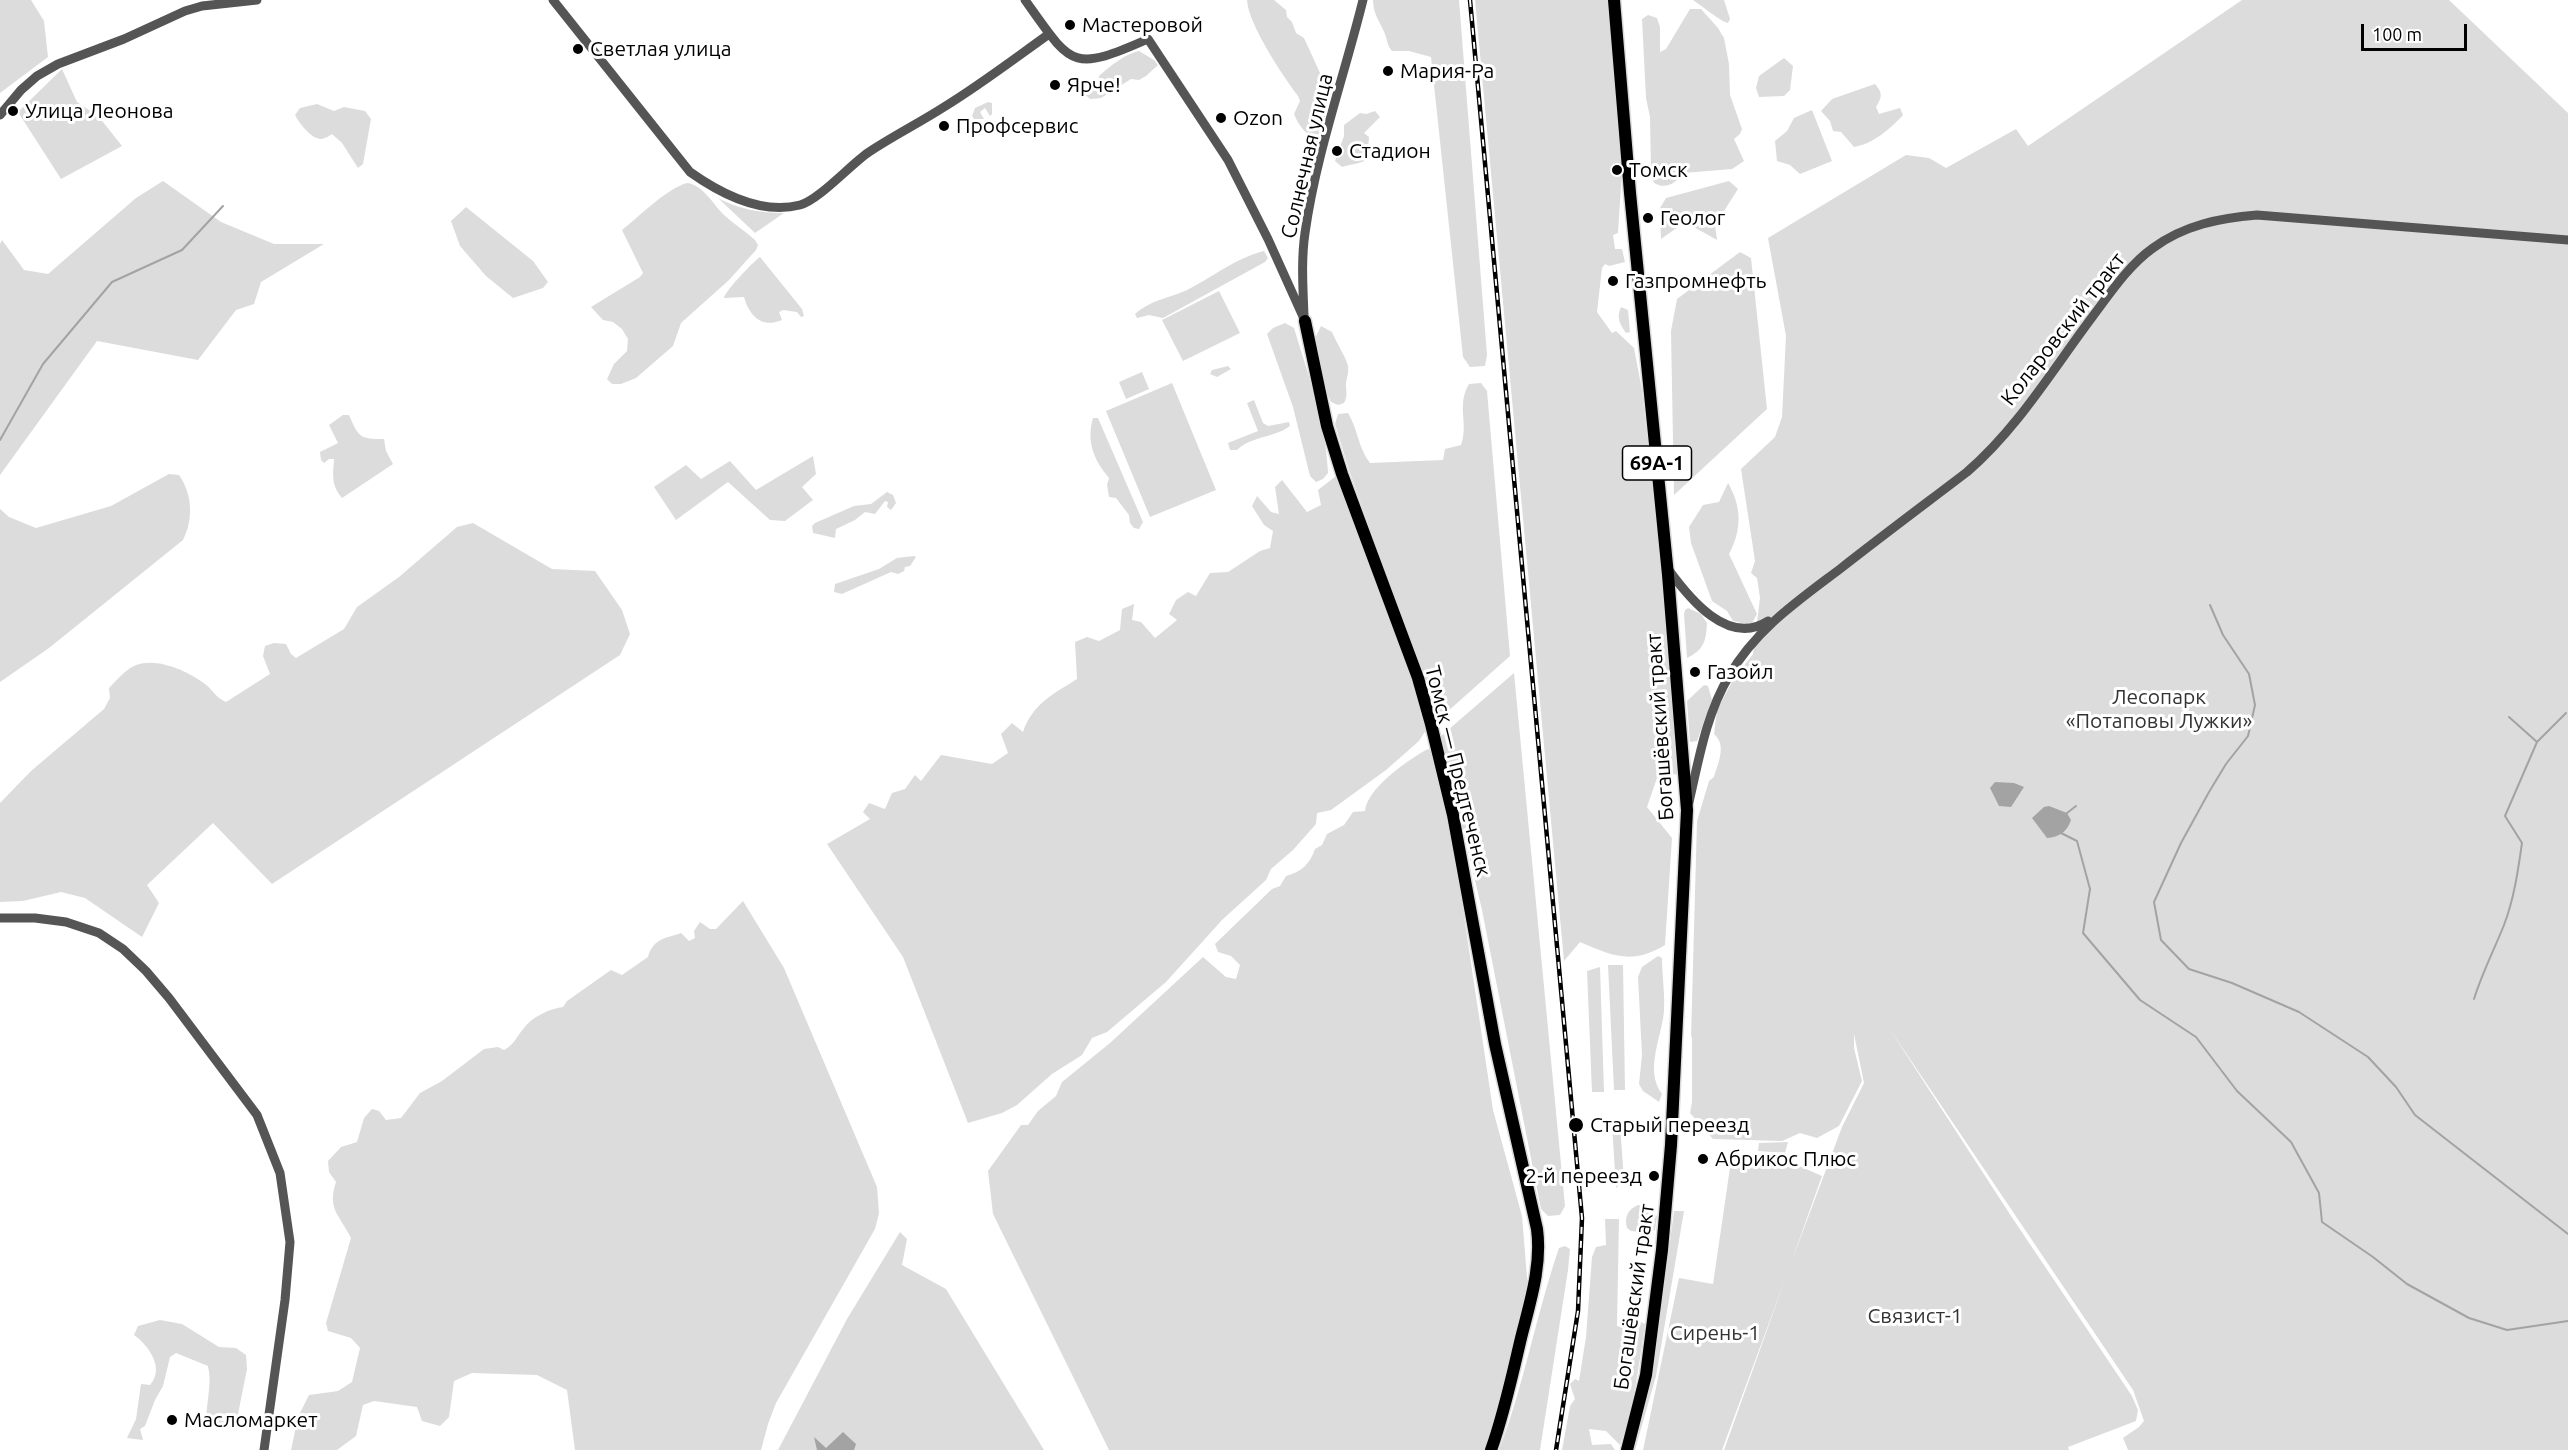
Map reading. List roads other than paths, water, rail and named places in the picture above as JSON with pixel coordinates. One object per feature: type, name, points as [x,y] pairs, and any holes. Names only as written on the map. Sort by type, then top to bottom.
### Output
[{"type":"main road","name":"Богашёвский тракт","points":[[1614,0],[1631,205],[1668,569],[1687,810],[1671,1145],[1662,1250],[1647,1365],[1627,1450]]},
{"type":"main road","name":"Томск — Предтеченск","points":[[1305,321],[1327,426],[1418,678],[1433,731],[1453,815],[1495,1044],[1538,1240],[1535,1283],[1491,1450]]},
{"type":"street","points":[[0,115],[21,90],[37,76],[58,64],[124,39],[185,11],[202,6],[257,0]]},
{"type":"street","points":[[553,0],[690,172],[711,187],[734,198],[770,207],[802,205],[807,202],[869,152],[945,106],[1049,34]]},
{"type":"street","points":[[1025,0],[1049,34],[1066,53],[1088,61],[1111,55],[1148,39],[1228,160],[1268,239],[1305,321]]},
{"type":"street","name":"Солнечная улица","points":[[1305,321],[1303,276],[1305,233],[1320,164],[1363,0]]},
{"type":"street","name":"Коларовский тракт","points":[[1788,609],[1990,453],[2128,270],[2153,248],[2176,235],[2224,218],[2257,215],[2568,240]]},
{"type":"street","points":[[1668,569],[1685,592],[1714,618],[1751,635],[1752,643]]},
{"type":"street","points":[[1670,596],[1678,591],[1685,592]]},
{"type":"street","points":[[1739,628],[1760,626],[1788,609]]},
{"type":"street","points":[[1687,810],[1706,729],[1733,668],[1752,643],[1788,609]]},
{"type":"street","points":[[1684,756],[1694,762],[1700,756]]},
{"type":"street","points":[[0,918],[35,918],[66,922],[99,933],[123,949],[169,998],[257,1115],[280,1173],[290,1242],[285,1300],[264,1450]]},
{"type":"waterway","points":[[0,440],[43,364],[112,282],[182,250],[223,206]]},
{"type":"waterway","points":[[2210,605],[2223,635],[2249,674],[2255,705],[2248,736],[2226,764],[2209,792],[2181,843],[2154,902],[2161,940],[2189,969],[2232,983],[2299,1012],[2368,1057],[2396,1087],[2415,1115],[2568,1234]]},
{"type":"waterway","points":[[2537,742],[2566,713]]},
{"type":"waterway","points":[[2474,999],[2507,915],[2517,874],[2522,843],[2505,816],[2537,742],[2509,717]]},
{"type":"waterway","points":[[2067,813],[2076,806]]},
{"type":"waterway","points":[[2061,833],[2077,841],[2090,889],[2083,933],[2140,1000],[2196,1037],[2237,1091],[2291,1142],[2319,1193],[2322,1222],[2407,1284],[2469,1318],[2507,1330],[2568,1321]]},
{"type":"railway","points":[[1470,0],[1582,1218],[1578,1311],[1556,1450]]},
{"type":"place","name":"Мастеровой","points":[[1070,25]]},
{"type":"place","name":"Светлая улица","points":[[578,49]]},
{"type":"place","name":"Мария-Ра","points":[[1388,71]]},
{"type":"place","name":"Ярче!","points":[[1055,85]]},
{"type":"place","name":"Улица Леонова","points":[[13,111]]},
{"type":"place","name":"Ozon","points":[[1221,118]]},
{"type":"place","name":"Профсервис","points":[[944,126]]},
{"type":"place","name":"Стадион","points":[[1337,151]]},
{"type":"place","name":"Томск","points":[[1617,170]]},
{"type":"place","name":"Геолог","points":[[1648,218]]},
{"type":"place","name":"Газпромнефть","points":[[1613,281]]},
{"type":"place","name":"Газойл","points":[[1695,672]]},
{"type":"place","name":"Старый переезд","points":[[1576,1125]]},
{"type":"place","name":"Абрикос Плюс","points":[[1703,1159]]},
{"type":"place","name":"2-й переезд","points":[[1654,1176]]},
{"type":"place","name":"Масломаркет","points":[[172,1420]]},
{"type":"park label","name":"Лесопарк «Потаповы Лужки»","points":[[2159,709]]},
{"type":"park label","name":"Связист-1","points":[[1915,1316]]},
{"type":"park label","name":"Сирень-1","points":[[1715,1333]]}]
